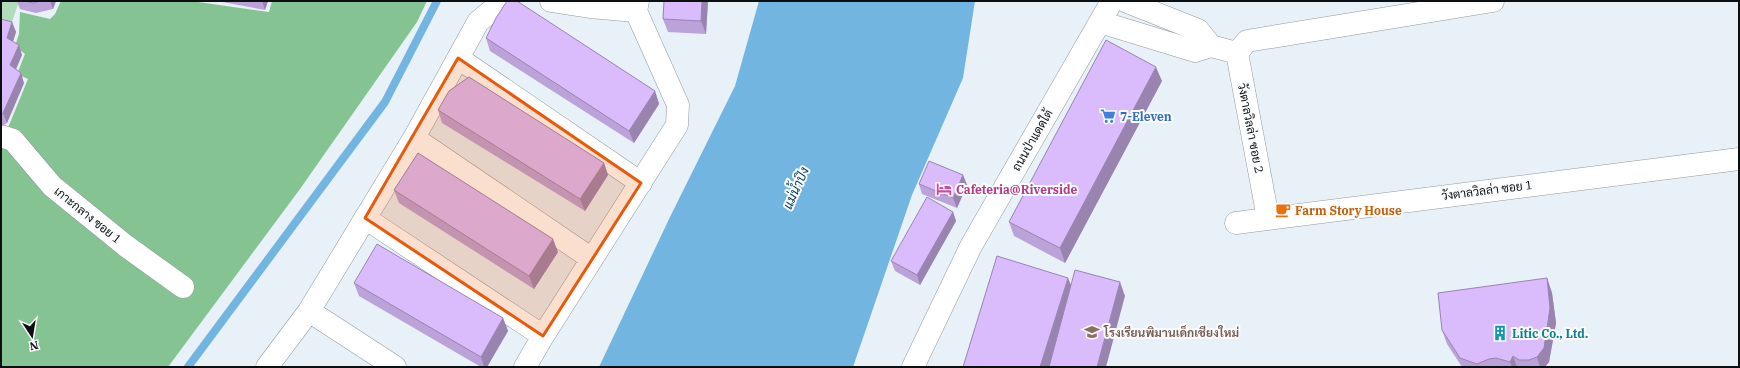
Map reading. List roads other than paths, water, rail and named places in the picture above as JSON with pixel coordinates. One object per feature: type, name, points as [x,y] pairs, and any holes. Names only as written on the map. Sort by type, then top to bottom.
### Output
[{"type":"street","points":[[267,367],[309,311],[414,138],[478,22],[503,1],[506,1]]},
{"type":"street","points":[[525,367],[543,336],[678,125],[678,105],[637,6],[590,7],[551,1]]},
{"type":"street","name":"ถนนป่าแดดใต้","points":[[913,367],[970,246],[1112,1]]},
{"type":"street","points":[[1125,1],[1198,30],[1211,46]]},
{"type":"street","points":[[1100,22],[1195,51],[1211,46],[1242,47],[1493,1]]},
{"type":"street","name":"วังตาลวิลล่า ซอย 2","points":[[1242,47],[1268,218]]},
{"type":"street","points":[[458,58],[641,183]]},
{"type":"street","name":"เกาะกลาง ซอย 1","points":[[1,136],[13,140],[52,186],[126,246],[183,287]]},
{"type":"street","points":[[414,138],[592,259]]},
{"type":"street","name":"วังตาลวิลล่า ซอย 1","points":[[1236,223],[1739,159]]},
{"type":"street","points":[[365,218],[543,336]]},
{"type":"street","points":[[309,311],[395,367]]},
{"type":"water","name":"แม่น้ำปิง","points":[[759,1],[975,1],[963,78],[912,195],[853,367],[599,367],[670,217],[735,86]]},
{"type":"waterway","points":[[188,367],[385,102],[437,1]]},
{"type":"place","name":"7-Eleven","points":[[1108,116]]},
{"type":"place","name":"Cafeteria@Riverside","points":[[944,189]]},
{"type":"place","name":"Farm Story House","points":[[1283,210]]},
{"type":"place","name":"โรงเรียนพิมานเด็กเชียงใหม่","points":[[1092,332]]},
{"type":"place","name":"Litic Co., Ltd.","points":[[1500,333]]}]
